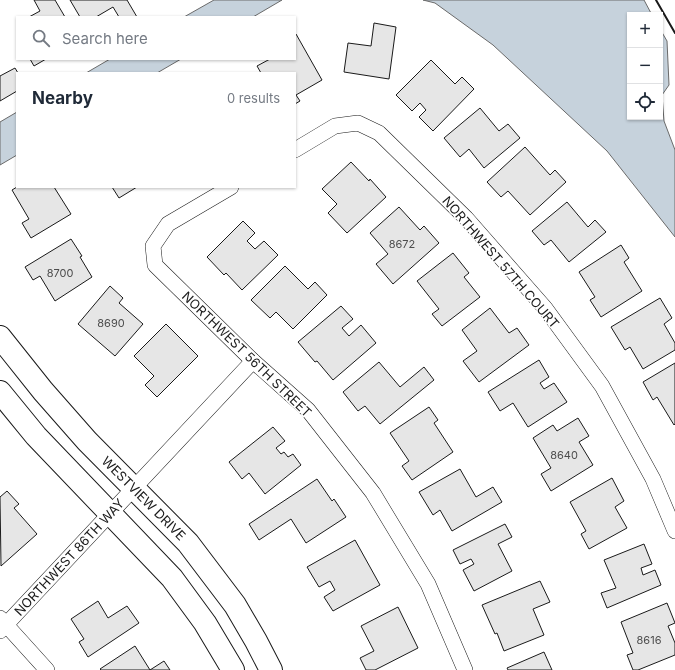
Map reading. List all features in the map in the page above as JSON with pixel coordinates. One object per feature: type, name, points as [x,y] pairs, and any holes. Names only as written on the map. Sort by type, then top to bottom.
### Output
[{"type":"street","name":"NORTHWEST 57TH COURT","points":[[296,149],[335,126],[358,123],[379,133],[466,218],[545,308],[602,386],[653,480],[675,531]]},
{"type":"street","name":"NORTHWEST 56TH STREET","points":[[229,188],[168,224],[153,246],[155,265],[253,361],[308,410],[373,493],[428,584],[465,670]]},
{"type":"street","name":"WESTVIEW DRIVE","points":[[0,337],[43,391],[87,441],[188,543],[235,605],[271,670]]},
{"type":"street","name":"NORTHWEST 86TH WAY","points":[[2,624],[135,488],[253,361]]},
{"type":"street","points":[[0,392],[36,436],[111,512],[172,578],[205,623],[233,670]]},
{"type":"street","points":[[2,624],[47,670]]},
{"type":"shaded area","points":[[214,0],[282,0],[255,16],[186,16]]},
{"type":"shaded area","points":[[423,0],[644,0],[650,12],[627,12],[627,120],[663,120],[663,108],[664,121],[675,150],[675,237],[607,151],[493,45],[435,3]]},
{"type":"shaded area","points":[[663,34],[667,41],[669,85],[663,94]]},
{"type":"shaded area","points":[[108,60],[179,60],[159,72],[88,72]]},
{"type":"shaded area","points":[[16,113],[16,156],[0,165],[0,122]]},
{"type":"building","points":[[34,0],[55,0],[64,16],[31,16],[40,11]]},
{"type":"building","points":[[70,0],[127,0],[136,16],[118,16],[113,7],[98,16],[79,16]]},
{"type":"building","points":[[374,23],[396,27],[389,79],[344,72],[348,43],[371,46]]},
{"type":"building","points":[[296,34],[322,80],[296,95],[296,72],[260,72],[257,66],[268,60],[296,60]]},
{"type":"building","points":[[31,60],[44,60],[34,66]]},
{"type":"building","points":[[431,60],[455,84],[462,77],[474,89],[433,131],[419,117],[426,110],[420,103],[412,111],[396,95]]},
{"type":"building","points":[[15,68],[17,72],[16,72],[16,92],[0,101],[0,76]]},
{"type":"building","points":[[296,95],[300,101],[296,103]]},
{"type":"building","points":[[480,108],[499,131],[508,124],[520,138],[484,168],[469,149],[460,157],[444,138]]},
{"type":"building","points":[[525,147],[550,175],[555,170],[566,182],[530,215],[508,191],[501,197],[487,182]]},
{"type":"building","points":[[351,162],[369,181],[370,179],[386,197],[347,233],[328,213],[337,204],[322,189]]},
{"type":"building","points":[[16,188],[55,188],[71,214],[31,238],[22,223],[29,219],[12,190]]},
{"type":"building","points":[[113,188],[135,188],[119,198]]},
{"type":"building","points":[[567,202],[588,227],[595,220],[606,232],[569,262],[551,240],[544,245],[532,231]]},
{"type":"building","points":[[399,207],[420,230],[424,226],[439,243],[393,284],[376,264],[388,254],[370,233]]},
{"type":"building","points":[[243,221],[255,233],[247,241],[255,249],[264,241],[278,255],[242,290],[226,273],[224,275],[207,257]]},
{"type":"building","points":[[71,239],[82,256],[80,257],[92,277],[55,301],[40,276],[33,280],[25,267]]},
{"type":"building","points":[[621,245],[629,258],[624,262],[642,291],[601,317],[590,300],[595,297],[579,272]]},
{"type":"building","points":[[453,253],[469,273],[464,277],[480,297],[442,326],[432,314],[439,309],[417,281]]},
{"type":"building","points":[[285,266],[308,289],[315,282],[327,295],[293,329],[276,312],[270,318],[251,300]]},
{"type":"building","points":[[110,286],[123,298],[119,303],[143,324],[115,356],[78,324]]},
{"type":"building","points":[[660,298],[672,318],[664,324],[675,343],[675,350],[643,369],[630,347],[625,350],[611,327]]},
{"type":"building","points":[[341,306],[353,319],[342,328],[349,336],[361,325],[376,343],[333,380],[298,342]]},
{"type":"building","points":[[490,308],[509,333],[517,328],[529,345],[479,382],[463,361],[477,351],[462,330]]},
{"type":"building","points":[[166,324],[198,356],[157,397],[145,385],[154,376],[134,356]]},
{"type":"building","points":[[539,360],[549,377],[540,383],[544,389],[554,383],[567,402],[528,427],[513,403],[500,411],[488,392]]},
{"type":"building","points":[[379,362],[400,387],[424,367],[434,380],[380,424],[365,406],[358,411],[343,392]]},
{"type":"building","points":[[675,363],[674,425],[657,397],[653,400],[643,382]]},
{"type":"building","points":[[429,407],[438,420],[434,423],[453,452],[412,480],[402,466],[409,461],[390,433]]},
{"type":"building","points":[[578,418],[589,436],[579,442],[593,465],[551,491],[541,474],[551,468],[533,438],[553,425],[557,431]]},
{"type":"building","points":[[273,427],[285,441],[276,448],[281,454],[284,452],[288,457],[293,454],[301,465],[265,494],[249,473],[242,479],[229,462]]},
{"type":"building","points":[[460,469],[476,497],[493,487],[502,502],[452,531],[440,510],[433,515],[419,492]]},
{"type":"building","points":[[612,478],[624,501],[615,507],[627,528],[589,549],[581,534],[586,531],[570,502]]},
{"type":"building","points":[[317,479],[332,501],[334,499],[346,517],[306,543],[291,519],[259,540],[249,524]]},
{"type":"building","points":[[7,491],[19,504],[14,508],[37,534],[1,566],[0,497]]},
{"type":"building","points":[[505,524],[512,537],[498,544],[512,571],[474,591],[463,570],[474,564],[471,559],[460,564],[453,550]]},
{"type":"building","points":[[355,540],[380,585],[333,611],[324,597],[335,590],[330,581],[319,587],[307,567]]},
{"type":"building","points":[[644,544],[652,564],[641,568],[643,575],[655,570],[661,585],[607,608],[601,593],[616,588],[604,560]]},
{"type":"building","points":[[540,581],[550,602],[533,609],[544,635],[504,651],[497,633],[495,634],[482,605]]},
{"type":"building","points":[[98,601],[108,618],[127,606],[139,623],[88,657],[79,642],[84,639],[71,619]]},
{"type":"building","points":[[667,603],[675,623],[668,626],[675,643],[675,655],[638,670],[633,670],[627,655],[633,653],[621,622]]},
{"type":"building","points":[[398,607],[418,648],[375,670],[366,670],[360,658],[374,651],[361,626]]},
{"type":"building","points":[[135,646],[150,670],[100,669]]},
{"type":"building","points":[[544,652],[552,670],[508,670],[507,668]]},
{"type":"building","points":[[164,661],[170,670],[150,670]]},
{"type":"wall","points":[[656,0],[675,33]]}]
